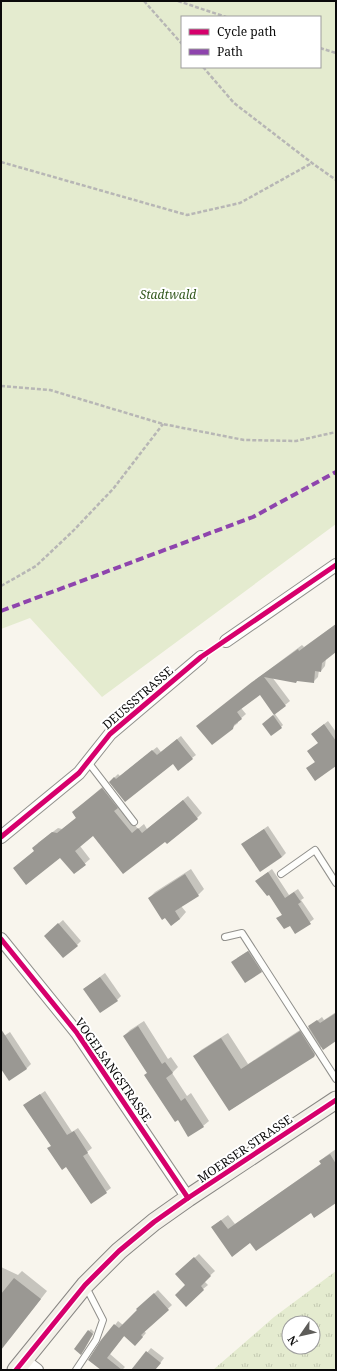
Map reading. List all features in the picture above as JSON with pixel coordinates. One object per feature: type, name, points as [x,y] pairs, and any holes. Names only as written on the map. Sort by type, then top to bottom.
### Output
[{"type":"main road","name":"MOERSER STRASSE","points":[[26,1367],[85,1285],[119,1251],[154,1222],[188,1198],[336,1100]]},
{"type":"street","points":[[226,640],[336,565]]},
{"type":"street","name":"DEUSSSTRASSE","points":[[1,837],[78,773],[110,734],[201,657]]},
{"type":"street","name":"VOGELSANGSTRASSE","points":[[1,939],[77,1032],[188,1198]]},
{"type":"lane","points":[[88,762],[134,822]]},
{"type":"lane","points":[[281,874],[315,850],[336,883]]},
{"type":"lane","points":[[226,937],[242,933],[336,1079]]},
{"type":"lane","points":[[76,1370],[96,1340],[103,1320],[85,1285]]},
{"type":"path","points":[[144,1],[181,43]]},
{"type":"path","points":[[178,1],[223,16]]},
{"type":"path","points":[[321,48],[336,53]]},
{"type":"path","points":[[204,68],[234,103],[336,180]]},
{"type":"path","points":[[1,162],[187,215],[240,203],[312,163]]},
{"type":"path","points":[[1,386],[50,390],[163,424],[244,440],[296,441],[336,432]]},
{"type":"path","points":[[1,586],[36,566],[73,531],[113,489],[163,424]]},
{"type":"green space","name":"Stadtwald","points":[[1,1],[336,1],[336,524],[102,697],[30,618],[1,629]]},
{"type":"green space","points":[[336,1271],[336,1370],[213,1370],[274,1317]]},
{"type":"building","points":[[336,624],[336,652],[322,663],[321,672],[315,671],[314,683],[297,681],[296,683],[264,677],[286,706],[274,715],[260,695],[237,712],[242,719],[234,725],[233,729],[212,745],[196,726],[252,682]]},
{"type":"building","points":[[273,715],[282,728],[271,736],[262,724]]},
{"type":"building","points":[[324,724],[336,741],[336,766],[315,781],[306,768],[315,762],[307,751],[318,743],[311,734]]},
{"type":"building","points":[[177,739],[193,759],[178,771],[173,764],[125,802],[109,782],[114,777],[116,779],[152,750],[157,755]]},
{"type":"building","points":[[102,788],[118,808],[114,811],[132,833],[138,828],[142,833],[183,800],[198,819],[167,844],[165,842],[123,874],[93,836],[75,851],[86,865],[74,874],[60,858],[26,885],[13,868],[34,851],[32,848],[52,832],[57,833],[76,818],[72,812]]},
{"type":"building","points":[[264,829],[282,857],[260,872],[241,844]]},
{"type":"building","points":[[268,872],[285,898],[294,892],[301,902],[298,904],[311,924],[295,934],[290,926],[284,929],[276,918],[282,915],[269,895],[267,896],[255,881]]},
{"type":"building","points":[[185,874],[199,896],[175,911],[180,919],[171,926],[165,918],[162,920],[148,898]]},
{"type":"building","points":[[58,923],[78,946],[63,958],[44,936]]},
{"type":"building","points":[[248,951],[262,972],[245,983],[231,962]]},
{"type":"building","points":[[100,977],[118,1001],[100,1013],[83,989]]},
{"type":"building","points":[[336,1013],[336,1041],[323,1050],[308,1026],[317,1020],[320,1023]]},
{"type":"building","points":[[138,1026],[162,1064],[165,1062],[173,1073],[166,1078],[181,1101],[185,1098],[204,1127],[188,1137],[178,1120],[175,1122],[144,1075],[147,1073],[123,1036]]},
{"type":"building","points":[[1,1029],[27,1069],[9,1081],[1,1069]]},
{"type":"building","points":[[300,1031],[315,1055],[314,1057],[229,1111],[193,1056],[221,1038],[241,1069]]},
{"type":"building","points":[[40,1094],[67,1135],[74,1131],[88,1153],[83,1156],[107,1193],[91,1204],[66,1167],[62,1170],[47,1148],[51,1146],[23,1105]]},
{"type":"building","points":[[330,1154],[336,1164],[336,1203],[314,1218],[311,1213],[256,1251],[250,1243],[232,1257],[211,1227],[221,1220],[228,1229],[321,1164],[319,1161]]},
{"type":"building","points":[[194,1257],[211,1276],[201,1286],[204,1290],[186,1307],[175,1295],[185,1285],[175,1274]]},
{"type":"building","points":[[14,1278],[41,1299],[1,1350],[1,1294]]},
{"type":"building","points":[[154,1293],[169,1310],[141,1335],[143,1337],[135,1346],[124,1336],[107,1358],[122,1370],[101,1370],[88,1360],[114,1324],[119,1328],[137,1310],[136,1309]]},
{"type":"building","points":[[88,1330],[93,1334],[81,1355],[74,1349]]},
{"type":"building","points":[[146,1351],[161,1363],[155,1370],[131,1370]]},
{"type":"marked path","points":[[1,611],[253,517],[336,472]]},
{"type":"cycle path","points":[[1,837],[79,773],[110,734],[201,657],[336,565]]},
{"type":"cycle path","points":[[1,939],[77,1033],[188,1198]]},
{"type":"cycle path","points":[[16,1370],[85,1285],[119,1251],[154,1222],[188,1198],[336,1100]]}]
